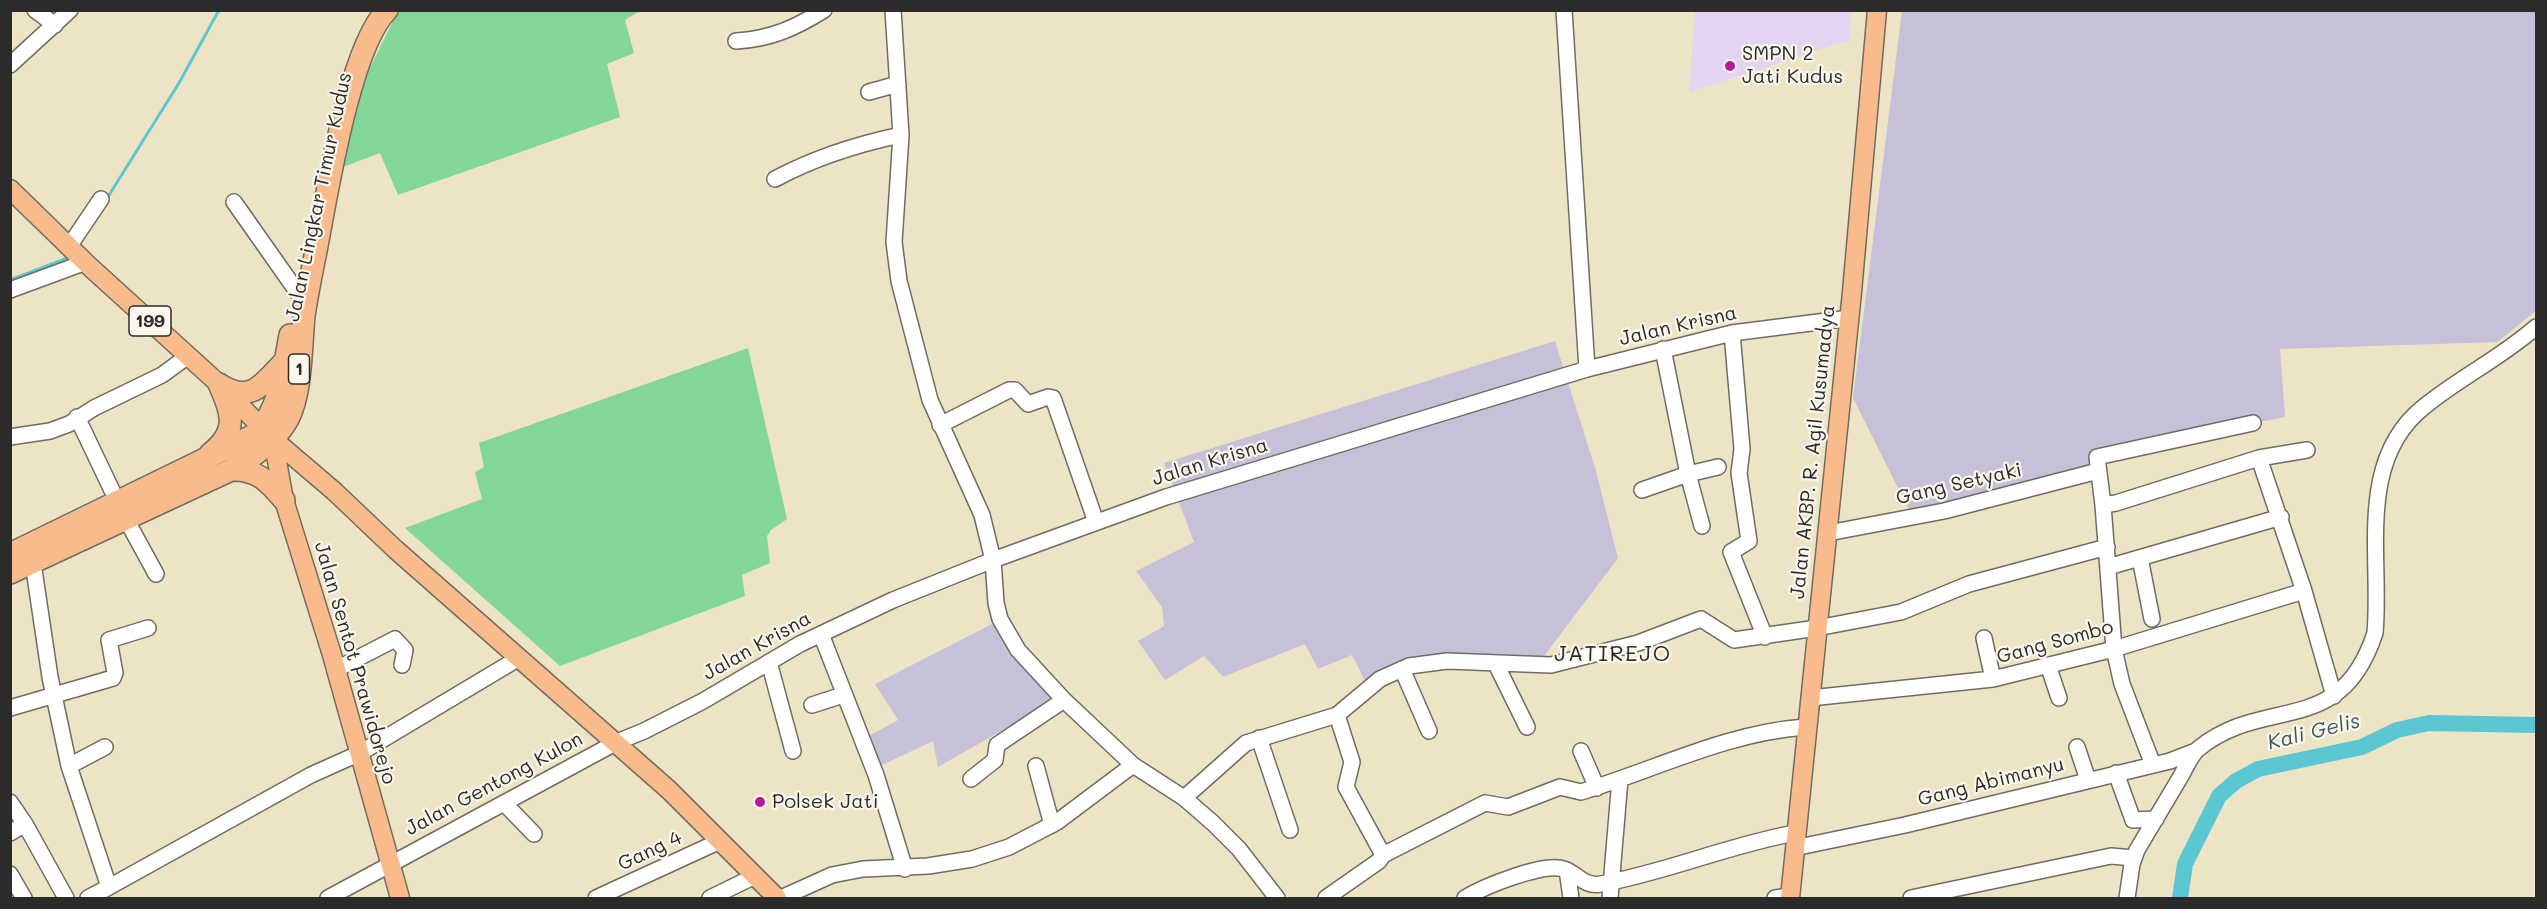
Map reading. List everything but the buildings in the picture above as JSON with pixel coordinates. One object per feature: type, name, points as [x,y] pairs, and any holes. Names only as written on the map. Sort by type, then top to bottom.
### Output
[{"type":"highway","name":"Jalan Lingkar Timur Kudus","points":[[267,434],[279,394],[324,154],[343,72],[356,42],[376,10]]},
{"type":"highway","name":"Jalan Lingkar Timur Kudus","points":[[10,554],[231,470],[250,459],[267,434],[289,417],[296,388],[304,314],[334,155],[366,44],[387,10]]},
{"type":"highway","points":[[219,384],[232,393],[243,394],[254,391],[285,361]]},
{"type":"highway","points":[[189,469],[225,439],[231,425],[231,410],[219,384]]},
{"type":"highway","name":"Jalan Lingkar Timur Kudus","points":[[10,573],[33,563],[189,469],[248,439],[267,434]]},
{"type":"highway","points":[[231,470],[247,469],[256,473],[284,500]]},
{"type":"main road","name":"Jalan AKBP. R. Agil Kusumadya","points":[[1785,898],[1795,841],[1805,727],[1828,533],[1850,318],[1877,10]]},
{"type":"main road","name":"199","points":[[10,189],[219,384],[267,434]]},
{"type":"main road","name":"Jalan Sentot Prawidorejo","points":[[267,434],[284,500],[360,753],[400,898]]},
{"type":"main road","points":[[267,434],[617,742],[779,898]]},
{"type":"street","points":[[35,10],[55,25]]},
{"type":"street","points":[[10,65],[70,10]]},
{"type":"street","points":[[736,41],[762,39],[786,32],[824,10]]},
{"type":"street","points":[[893,10],[901,135],[894,242],[896,263],[926,388],[940,424],[976,500],[993,560],[996,603],[1000,619],[1018,650],[1064,700],[1133,765],[1184,798],[1228,837],[1277,898]]},
{"type":"street","points":[[1564,10],[1587,369]]},
{"type":"street","points":[[868,92],[898,84]]},
{"type":"street","points":[[775,179],[804,165],[872,141],[901,135]]},
{"type":"street","points":[[10,290],[77,253],[101,199]]},
{"type":"street","points":[[234,202],[298,293]]},
{"type":"street","name":"Jalan Krisna","points":[[617,742],[703,701],[821,634],[893,600],[1096,522],[1178,494],[1587,369],[1732,333],[1850,318]]},
{"type":"street","points":[[2259,458],[2281,517],[2334,696],[2356,675],[2368,654],[2375,633],[2378,604],[2378,494],[2382,473],[2396,439],[2408,420],[2425,405],[2506,351],[2536,327]]},
{"type":"street","points":[[1732,333],[1742,449],[1739,473],[1749,542],[1731,552],[1765,637]]},
{"type":"street","points":[[1663,349],[1688,474],[1702,526]]},
{"type":"street","points":[[10,437],[50,431],[69,424],[77,417],[162,375],[188,356]]},
{"type":"street","points":[[940,424],[1010,390],[1015,390],[1028,404],[1048,397],[1053,398],[1096,522]]},
{"type":"street","points":[[77,417],[122,511],[156,574]]},
{"type":"street","points":[[2153,765],[2122,684],[2114,649],[2107,547],[2097,457],[2253,423]]},
{"type":"street","points":[[2103,505],[2116,503],[2259,458],[2307,450]]},
{"type":"street","points":[[1642,490],[1688,474],[1718,467]]},
{"type":"street","name":"Gang Setyaki","points":[[1828,533],[1944,511],[2098,471]]},
{"type":"street","points":[[2108,567],[2281,517]]},
{"type":"street","points":[[1184,798],[1238,749],[1259,738],[1337,715],[1374,683],[1402,669],[1434,661],[1537,666],[1564,663],[1638,643],[1701,619],[1734,640],[1765,637],[1901,612],[1969,584],[2107,547]]},
{"type":"street","points":[[2140,558],[2152,619]]},
{"type":"street","points":[[33,563],[54,695],[69,765],[109,887]]},
{"type":"street","name":"Gang Sombo","points":[[1810,698],[1993,680],[2114,649],[2304,591]]},
{"type":"street","points":[[10,708],[113,678],[116,673],[109,640],[148,628]]},
{"type":"street","points":[[821,634],[876,775],[905,869]]},
{"type":"street","points":[[1984,638],[1993,680]]},
{"type":"street","points":[[335,670],[394,639],[405,650],[402,665]]},
{"type":"street","points":[[88,898],[311,775],[360,753],[519,658]]},
{"type":"street","points":[[769,662],[793,751]]},
{"type":"street","points":[[1496,664],[1527,727]]},
{"type":"street","points":[[2048,665],[2059,698]]},
{"type":"street","points":[[1402,669],[1429,731]]},
{"type":"street","points":[[812,705],[843,695]]},
{"type":"street","name":"Gang Abimanyu","points":[[1567,870],[1591,884],[1671,867],[1751,842],[1795,841],[1905,825],[2179,759],[2234,729],[2316,704],[2334,696]]},
{"type":"street","points":[[971,779],[995,760],[995,747],[1001,741],[1064,700]]},
{"type":"street","points":[[1337,715],[1352,762],[1346,787],[1383,855]]},
{"type":"street","points":[[1326,898],[1379,861],[1383,855],[1485,803],[1508,807],[1554,788],[1581,792],[1740,737],[1771,730],[1805,727]]},
{"type":"street","points":[[1259,738],[1290,830]]},
{"type":"street","name":"Jalan Gentong Kulon","points":[[328,898],[617,742]]},
{"type":"street","points":[[69,765],[105,747]]},
{"type":"street","points":[[2077,747],[2088,780]]},
{"type":"street","points":[[2127,898],[2134,858],[2196,751]]},
{"type":"street","points":[[1581,752],[1597,788]]},
{"type":"street","points":[[779,898],[832,875],[863,869],[905,869],[972,859],[1009,847],[1052,825],[1133,765]]},
{"type":"street","points":[[1036,766],[1052,825]]},
{"type":"street","points":[[2116,773],[2133,820],[2156,819]]},
{"type":"street","points":[[1610,898],[1620,779]]},
{"type":"street","points":[[10,802],[25,824],[66,898]]},
{"type":"street","points":[[504,803],[534,834]]},
{"type":"street","points":[[10,832],[25,824]]},
{"type":"street","name":"Gang 4","points":[[596,898],[720,841]]},
{"type":"street","points":[[1911,898],[2111,856],[2134,858]]},
{"type":"street","points":[[1465,898],[1488,886],[1546,869],[1567,870],[1571,898]]},
{"type":"street","points":[[10,874],[24,898]]},
{"type":"street","points":[[710,898],[755,876]]},
{"type":"shaded area","name":"SMPN 2 Jati Kudus","points":[[1695,11],[1851,11],[1849,40],[1689,92]]},
{"type":"shaded area","points":[[1902,11],[2536,11],[2536,311],[2497,342],[2280,349],[2285,417],[2096,454],[2074,483],[1911,514],[1853,398]]},
{"type":"shaded area","points":[[1555,341],[1596,471],[1618,558],[1538,664],[1434,659],[1368,687],[1352,655],[1318,669],[1305,644],[1223,677],[1204,656],[1165,680],[1138,641],[1164,626],[1162,607],[1136,571],[1194,542],[1164,463]]},
{"type":"shaded area","points":[[996,622],[1057,699],[938,767],[933,741],[878,767],[865,738],[898,720],[875,684]]},
{"type":"green space","points":[[401,11],[640,11],[625,20],[634,53],[607,64],[620,117],[398,195],[380,153],[343,167],[351,117],[361,86],[396,15]]},
{"type":"green space","points":[[748,348],[787,519],[771,530],[767,536],[770,563],[742,575],[745,596],[560,666],[405,528],[482,499],[475,472],[484,467],[479,443]]},
{"type":"waterway","points":[[106,200],[179,83],[219,10]]},
{"type":"waterway","points":[[10,280],[65,259],[69,255]]},
{"type":"waterway","name":"Kali Gelis","points":[[2180,898],[2185,864],[2219,796],[2236,781],[2258,769],[2362,747],[2397,730],[2429,723],[2536,725]]},
{"type":"place","name":"SMPN 2 Jati Kudus","points":[[1730,66]]},
{"type":"place","name":"Polsek Jati","points":[[760,802]]},
{"type":"district","name":"JATIREJO","points":[[1613,654]]}]
